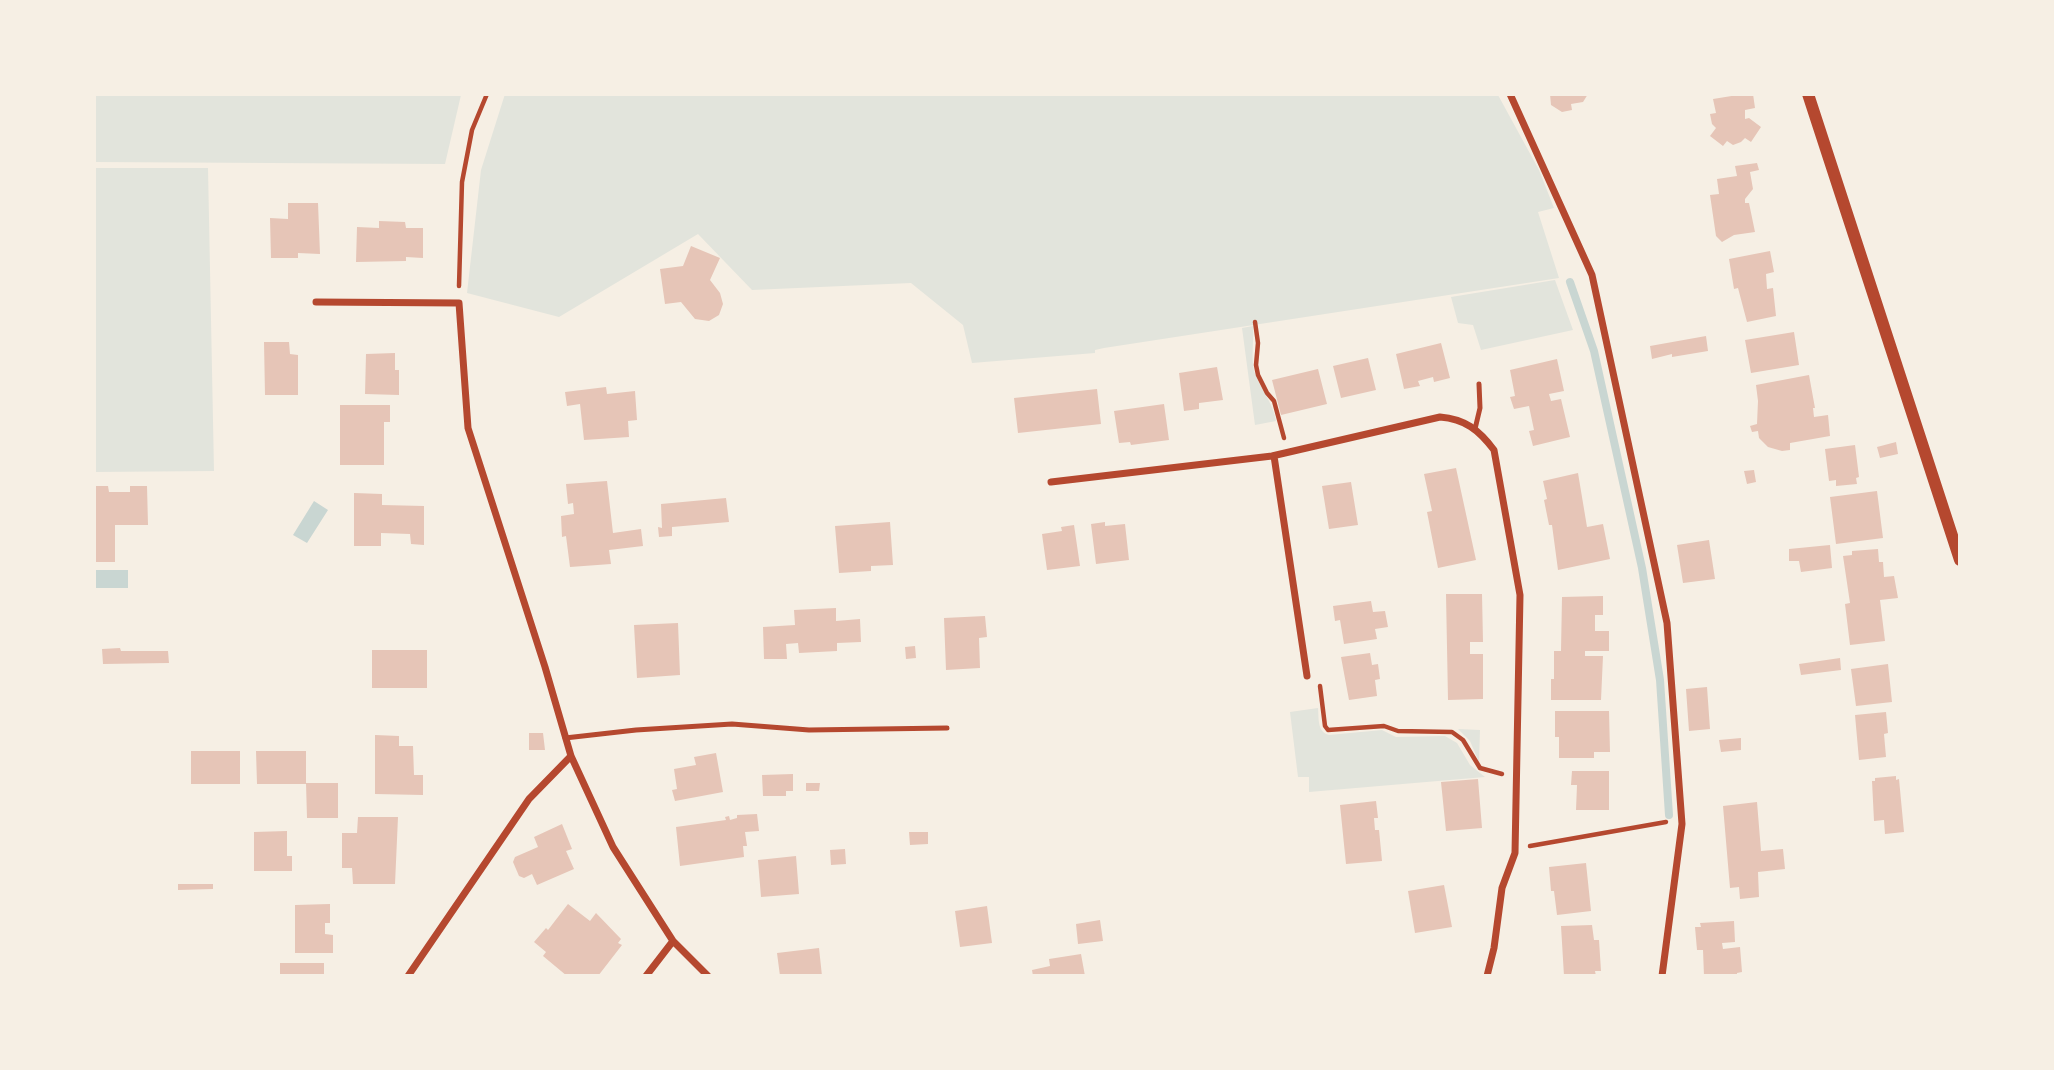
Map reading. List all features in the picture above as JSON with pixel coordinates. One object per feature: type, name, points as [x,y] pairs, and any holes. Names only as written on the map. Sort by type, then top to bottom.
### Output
[{"type":"street","points":[[1510,94],[1592,275],[1667,623],[1681,819],[1662,975]]},
{"type":"street","points":[[1808,94],[1959,560]]},
{"type":"street","points":[[316,302],[459,303],[468,428],[570,755],[613,847],[673,941],[708,975]]},
{"type":"street","points":[[1051,482],[1275,456],[1440,417],[1454,418],[1475,429],[1494,450],[1520,595],[1515,849],[1502,888],[1494,948],[1487,975]]},
{"type":"street","points":[[1275,456],[1307,676]]},
{"type":"street","points":[[408,975],[530,799],[570,755]]},
{"type":"street","points":[[646,975],[673,941]]},
{"type":"lane","points":[[1475,429],[1479,408],[1479,384]]},
{"type":"lane","points":[[565,738],[732,724],[809,730],[947,728]]},
{"type":"path","points":[[459,303],[462,182],[472,130],[487,94]]},
{"type":"path","points":[[1255,322],[1258,376],[1277,408],[1288,453]]},
{"type":"path","points":[[1319,683],[1325,726],[1328,730],[1384,726],[1398,731],[1452,732],[1463,740],[1480,768],[1516,776]]},
{"type":"path","points":[[1515,849],[1681,819]]},
{"type":"shaded area","points":[[95,94],[461,95],[445,164],[95,162]]},
{"type":"shaded area","points":[[505,94],[1498,95],[1539,170],[1554,208],[1538,212],[1559,278],[1104,348],[1095,350],[1095,353],[972,363],[963,325],[911,283],[752,290],[698,234],[559,317],[467,293],[481,170]]},
{"type":"shaded area","points":[[95,168],[208,168],[214,471],[95,472]]},
{"type":"shaded area","points":[[1555,280],[1573,330],[1481,350],[1473,325],[1458,323],[1451,297]]},
{"type":"shaded area","points":[[1253,326],[1254,371],[1276,421],[1255,425],[1242,328]]},
{"type":"shaded area","points":[[314,501],[328,510],[307,543],[293,535]]},
{"type":"shaded area","points":[[95,570],[128,570],[128,588],[95,588]]},
{"type":"shaded area","points":[[1318,708],[1322,731],[1329,735],[1382,730],[1396,737],[1445,736],[1457,743],[1470,765],[1485,777],[1309,792],[1309,777],[1298,777],[1290,712]]},
{"type":"shaded area","points":[[1458,729],[1480,730],[1479,762],[1470,741]]},
{"type":"building","points":[[1550,94],[1588,94],[1583,102],[1571,104],[1572,110],[1562,112],[1551,105]]},
{"type":"building","points":[[1753,94],[1755,108],[1745,110],[1745,119],[1749,118],[1761,127],[1751,142],[1745,138],[1733,145],[1727,141],[1723,146],[1710,136],[1716,128],[1712,124],[1710,114],[1716,113],[1713,99]]},
{"type":"building","points":[[1757,163],[1759,170],[1750,172],[1753,189],[1745,199],[1745,203],[1749,203],[1755,232],[1734,235],[1722,242],[1716,236],[1710,195],[1719,194],[1717,179],[1737,176],[1735,166]]},
{"type":"building","points":[[288,203],[318,203],[320,254],[298,253],[298,258],[271,258],[270,218],[288,219]]},
{"type":"building","points":[[379,221],[405,222],[406,228],[423,228],[423,258],[356,262],[357,227],[379,228]]},
{"type":"building","points":[[691,246],[720,258],[710,280],[720,293],[723,304],[719,315],[709,321],[695,319],[681,302],[665,304],[660,269],[683,266]]},
{"type":"building","points":[[1770,251],[1774,272],[1766,274],[1767,289],[1773,288],[1776,316],[1747,322],[1738,288],[1734,289],[1729,259]]},
{"type":"building","points":[[1794,332],[1799,365],[1751,373],[1745,340]]},
{"type":"building","points":[[1706,336],[1708,351],[1672,357],[1672,354],[1652,359],[1650,346]]},
{"type":"building","points":[[264,342],[289,342],[290,354],[298,355],[298,395],[265,395]]},
{"type":"building","points":[[1441,343],[1450,378],[1434,382],[1433,377],[1418,381],[1420,386],[1404,389],[1396,354]]},
{"type":"building","points":[[395,353],[395,370],[399,370],[399,395],[365,394],[366,354]]},
{"type":"building","points":[[1368,358],[1376,390],[1341,398],[1333,366]]},
{"type":"building","points":[[1557,359],[1564,391],[1549,394],[1551,401],[1561,399],[1570,437],[1533,446],[1529,431],[1534,430],[1529,406],[1514,409],[1510,397],[1515,396],[1510,370]]},
{"type":"building","points":[[1217,367],[1223,400],[1199,403],[1199,409],[1184,411],[1179,373]]},
{"type":"building","points":[[1318,369],[1327,404],[1281,415],[1272,380]]},
{"type":"building","points":[[1809,375],[1814,417],[1828,415],[1830,436],[1790,443],[1790,450],[1768,447],[1759,438],[1758,431],[1752,432],[1750,426],[1757,424],[1756,385]]},
{"type":"building","points":[[606,387],[607,394],[635,391],[637,420],[628,421],[629,437],[584,440],[580,404],[567,406],[565,392]]},
{"type":"building","points":[[1097,389],[1101,424],[1018,433],[1014,398]]},
{"type":"building","points":[[1164,404],[1169,440],[1131,445],[1130,442],[1119,443],[1114,411]]},
{"type":"building","points":[[340,405],[390,405],[390,422],[384,422],[384,465],[340,465]]},
{"type":"building","points":[[1896,442],[1898,454],[1880,458],[1877,447]]},
{"type":"building","points":[[1855,445],[1859,477],[1856,478],[1857,484],[1836,486],[1836,480],[1829,481],[1825,449]]},
{"type":"building","points":[[1456,468],[1476,560],[1438,568],[1427,512],[1432,511],[1424,474]]},
{"type":"building","points":[[1754,470],[1756,482],[1747,484],[1744,471]]},
{"type":"building","points":[[1578,473],[1587,527],[1603,524],[1610,559],[1558,570],[1552,525],[1549,525],[1544,500],[1547,499],[1543,481]]},
{"type":"building","points":[[607,481],[613,533],[641,529],[643,546],[609,550],[611,564],[570,567],[566,536],[562,537],[561,516],[574,514],[573,503],[568,504],[566,484]]},
{"type":"building","points":[[1351,482],[1358,525],[1329,529],[1322,486]]},
{"type":"building","points":[[96,486],[108,486],[109,492],[130,492],[130,486],[147,486],[148,525],[115,525],[115,562],[94,562]]},
{"type":"building","points":[[1877,491],[1883,538],[1836,544],[1830,497]]},
{"type":"building","points":[[354,493],[382,494],[382,505],[424,506],[424,545],[411,544],[410,534],[381,533],[381,546],[354,546]]},
{"type":"building","points":[[726,498],[729,522],[672,527],[672,536],[659,537],[658,527],[662,528],[661,504]]},
{"type":"building","points":[[890,522],[893,565],[871,566],[871,571],[839,573],[835,526]]},
{"type":"building","points":[[1105,522],[1105,526],[1125,524],[1129,560],[1096,564],[1091,524]]},
{"type":"building","points":[[1074,525],[1080,566],[1047,570],[1042,534],[1062,531],[1061,527]]},
{"type":"building","points":[[1709,540],[1715,579],[1683,583],[1677,545]]},
{"type":"building","points":[[1830,545],[1832,568],[1801,572],[1799,561],[1789,561],[1789,549]]},
{"type":"building","points":[[1878,549],[1879,562],[1883,562],[1884,577],[1894,576],[1898,598],[1880,600],[1885,641],[1850,645],[1845,604],[1850,603],[1843,556],[1852,555],[1852,551]]},
{"type":"building","points":[[1446,594],[1482,594],[1483,642],[1470,642],[1470,654],[1483,654],[1483,699],[1448,700]]},
{"type":"building","points":[[1603,596],[1603,615],[1595,615],[1595,631],[1609,631],[1609,651],[1585,651],[1585,656],[1603,656],[1601,700],[1551,700],[1554,651],[1561,651],[1562,597]]},
{"type":"building","points":[[1371,601],[1373,612],[1385,611],[1388,627],[1375,629],[1377,639],[1344,644],[1340,620],[1335,621],[1333,606]]},
{"type":"building","points":[[836,608],[836,621],[860,619],[861,642],[837,643],[837,651],[799,653],[798,643],[786,644],[787,659],[764,659],[763,627],[795,625],[794,610]]},
{"type":"building","points":[[985,616],[987,637],[979,638],[980,668],[946,670],[944,618]]},
{"type":"building","points":[[678,623],[680,675],[637,678],[634,625]]},
{"type":"building","points":[[915,646],[916,658],[906,659],[905,647]]},
{"type":"building","points":[[120,648],[121,651],[168,651],[169,663],[103,664],[102,649]]},
{"type":"building","points":[[372,650],[427,650],[427,688],[372,688]]},
{"type":"building","points":[[1370,653],[1372,665],[1378,664],[1380,679],[1375,680],[1377,696],[1349,700],[1341,657]]},
{"type":"building","points":[[1840,658],[1841,670],[1801,675],[1799,664]]},
{"type":"building","points":[[1888,664],[1892,702],[1856,706],[1851,669]]},
{"type":"building","points":[[1707,687],[1710,729],[1689,731],[1686,689]]},
{"type":"building","points":[[1555,711],[1609,711],[1610,752],[1594,752],[1594,758],[1559,758],[1559,737],[1555,737]]},
{"type":"building","points":[[1886,712],[1886,757],[1859,760],[1855,715]]},
{"type":"building","points":[[529,733],[543,733],[545,750],[529,750]]},
{"type":"building","points":[[375,735],[399,736],[399,746],[413,746],[414,775],[423,775],[423,795],[375,794]]},
{"type":"building","points":[[1741,738],[1741,750],[1721,752],[1719,740]]},
{"type":"building","points":[[191,751],[240,751],[240,784],[191,784]]},
{"type":"building","points":[[256,751],[306,751],[306,784],[257,784]]},
{"type":"building","points":[[716,753],[723,792],[675,801],[672,790],[677,789],[674,769],[696,765],[694,757]]},
{"type":"building","points":[[1572,771],[1609,771],[1609,810],[1576,810],[1577,785],[1571,785]]},
{"type":"building","points":[[793,774],[793,791],[786,791],[786,796],[763,796],[762,775]]},
{"type":"building","points":[[1896,776],[1896,780],[1899,779],[1904,832],[1885,834],[1884,820],[1874,821],[1872,781],[1875,781],[1875,778]]},
{"type":"building","points":[[1478,779],[1482,828],[1446,831],[1441,782]]},
{"type":"building","points":[[306,783],[338,783],[338,818],[307,818]]},
{"type":"building","points":[[806,783],[820,783],[819,791],[806,791]]},
{"type":"building","points":[[1376,801],[1378,818],[1374,818],[1375,830],[1379,830],[1382,861],[1346,864],[1340,805]]},
{"type":"building","points":[[1757,802],[1761,851],[1783,849],[1785,869],[1758,872],[1759,897],[1740,899],[1739,887],[1730,888],[1723,806]]},
{"type":"building","points":[[757,814],[759,831],[745,832],[747,846],[743,846],[744,857],[680,866],[676,827],[726,820],[725,817],[729,816],[730,820],[737,818],[737,815]]},
{"type":"building","points":[[358,817],[398,817],[395,884],[353,884],[352,868],[342,868],[342,833],[357,833]]},
{"type":"building","points":[[562,824],[572,849],[566,851],[574,869],[537,885],[532,874],[524,878],[519,876],[513,862],[515,857],[538,847],[534,837]]},
{"type":"building","points":[[287,831],[287,856],[292,856],[292,871],[254,871],[254,832]]},
{"type":"building","points":[[909,832],[928,832],[928,844],[910,845]]},
{"type":"building","points":[[845,849],[846,864],[831,865],[830,850]]},
{"type":"building","points":[[796,856],[799,894],[761,897],[758,860]]},
{"type":"building","points":[[1586,863],[1591,911],[1557,915],[1549,867]]},
{"type":"building","points":[[178,884],[213,884],[213,889],[178,890]]},
{"type":"building","points":[[1444,885],[1452,927],[1415,933],[1408,891]]},
{"type":"building","points":[[330,904],[330,923],[325,923],[325,934],[333,935],[333,953],[295,953],[295,905]]},
{"type":"building","points":[[568,904],[590,921],[596,913],[621,939],[618,943],[622,945],[598,976],[567,976],[543,956],[546,952],[534,942],[546,928],[548,930]]},
{"type":"building","points":[[987,906],[992,943],[960,947],[955,911]]},
{"type":"building","points":[[1100,920],[1103,941],[1078,944],[1076,924]]},
{"type":"building","points":[[1734,921],[1735,942],[1722,943],[1723,949],[1740,947],[1742,972],[1737,973],[1737,976],[1704,976],[1703,950],[1697,950],[1695,927],[1701,927],[1700,923]]},
{"type":"building","points":[[1592,925],[1594,940],[1599,940],[1601,971],[1595,971],[1596,976],[1564,976],[1561,926]]},
{"type":"building","points":[[819,948],[822,976],[780,976],[777,953]]},
{"type":"building","points":[[1081,954],[1085,976],[1033,976],[1032,970],[1050,966],[1049,959]]},
{"type":"building","points":[[280,963],[324,963],[324,976],[280,976]]},
{"type":"waterway","points":[[1570,282],[1594,351],[1642,568],[1660,680],[1669,815]]}]
